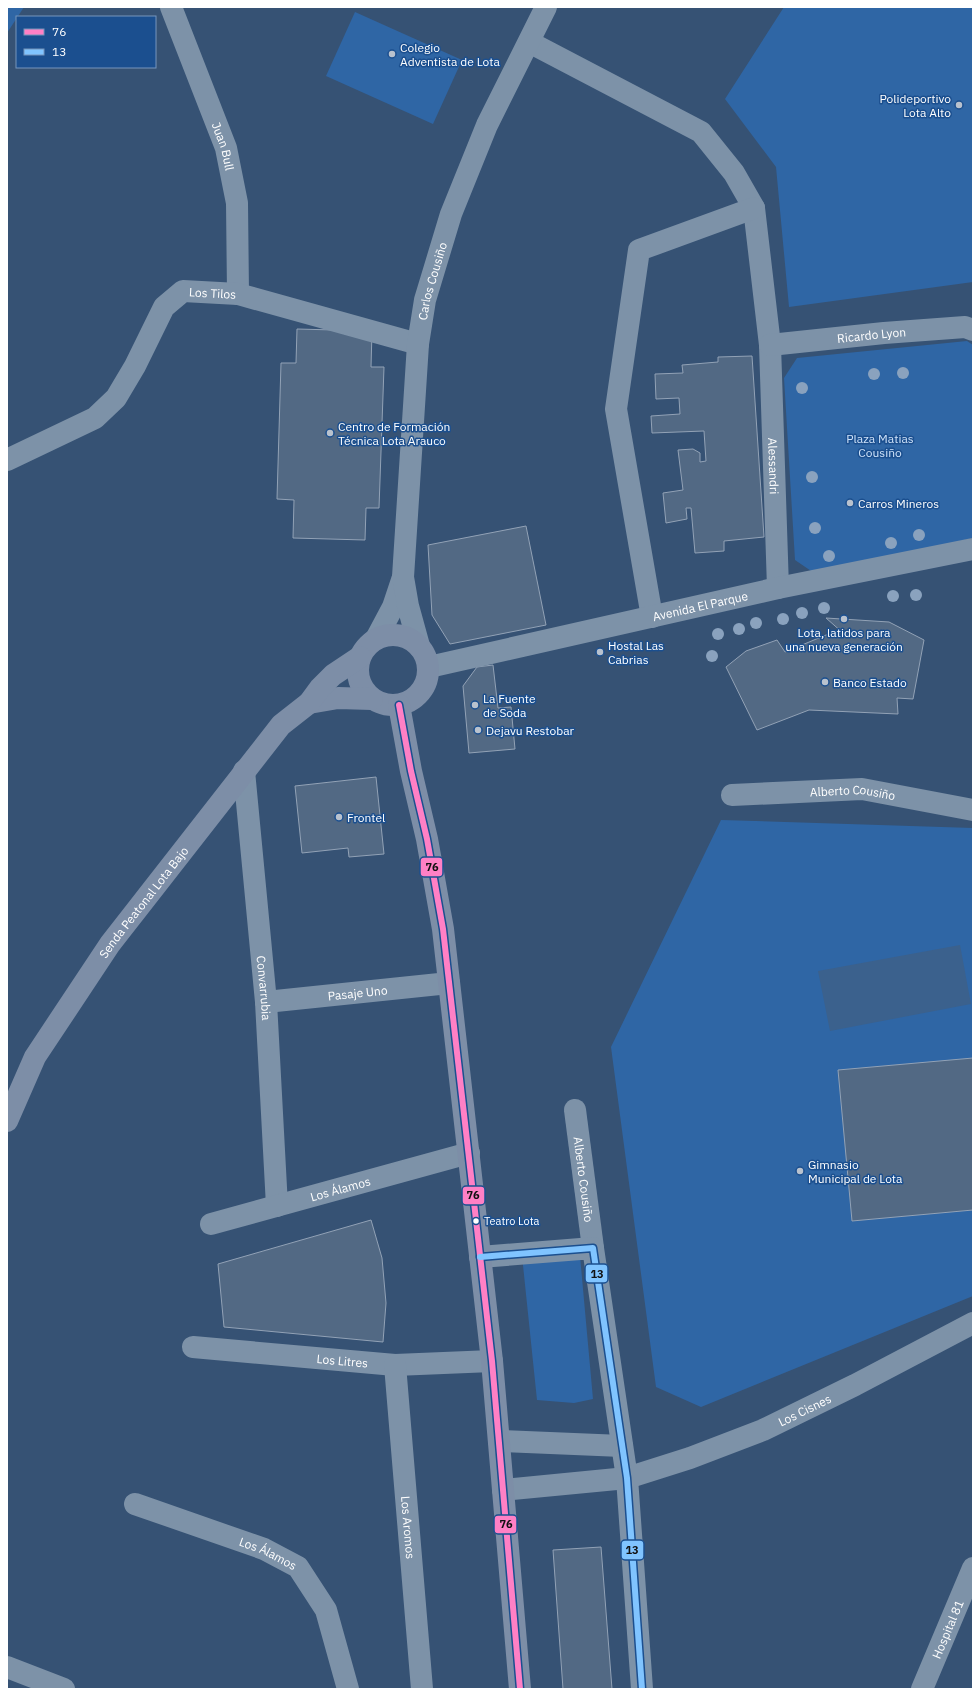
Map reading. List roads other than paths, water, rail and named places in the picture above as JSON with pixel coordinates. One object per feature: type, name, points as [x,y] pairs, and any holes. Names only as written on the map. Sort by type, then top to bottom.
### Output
[{"type":"main road","points":[[391,635],[399,635],[414,641],[419,646],[424,652],[429,667],[428,680],[422,692],[412,701],[399,705],[381,704],[372,699],[366,692],[358,675],[360,657],[369,644],[376,639],[391,635]]},
{"type":"main road","name":"Senda Peatonal Lota Bajo","points":[[7,1121],[35,1057],[110,944],[281,725],[309,703],[320,688],[333,675],[360,657]]},
{"type":"main road","name":"Senda Peatonal Lota Bajo","points":[[309,703],[338,698],[372,699]]},
{"type":"main road","points":[[399,705],[411,771],[438,894],[449,983],[492,1361],[520,1689]]},
{"type":"street","name":"Juan Bull","points":[[171,7],[226,148],[236,203],[238,294]]},
{"type":"street","name":"Carlos Cousiño","points":[[419,646],[408,606],[403,577],[418,344],[425,300],[451,214],[487,125],[546,7]]},
{"type":"street","points":[[529,42],[701,132],[734,173],[754,208],[639,250],[616,409],[652,617]]},
{"type":"street","name":"Alessandri","points":[[754,208],[770,345],[778,588]]},
{"type":"street","name":"Los Tilos","points":[[7,460],[95,418],[116,398],[136,366],[164,307],[183,291],[238,294],[418,344]]},
{"type":"street","name":"Ricardo Lyon","points":[[770,345],[950,328],[965,327],[973,330]]},
{"type":"street","name":"Avenida El Parque","points":[[429,667],[778,588],[973,549]]},
{"type":"street","name":"Carlos Cousiño","points":[[376,639],[393,607],[403,577]]},
{"type":"street","name":"Convarrubia","points":[[244,771],[266,1002],[277,1206]]},
{"type":"street","name":"Alberto Cousiño","points":[[732,795],[862,789],[973,810]]},
{"type":"street","name":"Pasaje Uno","points":[[266,1002],[449,983]]},
{"type":"street","name":"Alberto Cousiño","points":[[575,1110],[593,1248],[627,1478],[642,1689]]},
{"type":"street","name":"Los Álamos","points":[[211,1224],[469,1153]]},
{"type":"street","points":[[480,1257],[593,1248]]},
{"type":"street","name":"Los Cisnes","points":[[504,1490],[627,1478],[690,1458],[763,1430],[855,1385],[973,1323]]},
{"type":"street","name":"Los Litres","points":[[193,1347],[395,1365],[492,1361]]},
{"type":"street","name":"Los Aromos","points":[[395,1365],[422,1689]]},
{"type":"street","points":[[499,1441],[622,1446]]},
{"type":"street","name":"Los Álamos","points":[[135,1504],[264,1549],[298,1567],[326,1610],[348,1689]]},
{"type":"street","name":"Hospital 81","points":[[922,1689],[973,1568]]},
{"type":"street","points":[[7,1667],[64,1689]]},
{"type":"place","name":"Colegio Adventista de Lota","points":[[392,54]]},
{"type":"place","name":"Polideportivo Lota Alto","points":[[959,105]]},
{"type":"place","name":"Centro de Formación Técnica Lota Arauco","points":[[330,433]]},
{"type":"place","name":"Carros Mineros","points":[[850,503]]},
{"type":"place","name":"Lota, latidos para una nueva generación","points":[[844,619]]},
{"type":"place","name":"Hostal Las Cabrias","points":[[600,652]]},
{"type":"place","name":"Banco Estado","points":[[825,682]]},
{"type":"place","name":"La Fuente de Soda","points":[[475,705]]},
{"type":"place","name":"Dejavu Restobar","points":[[478,730]]},
{"type":"place","name":"Frontel","points":[[339,817]]},
{"type":"place","name":"Gimnasio Municipal de Lota","points":[[800,1171]]},
{"type":"place","name":"Teatro Lota","points":[[476,1221]]},
{"type":"park label","name":"Plaza Matias Cousiño","points":[[880,445]]}]
